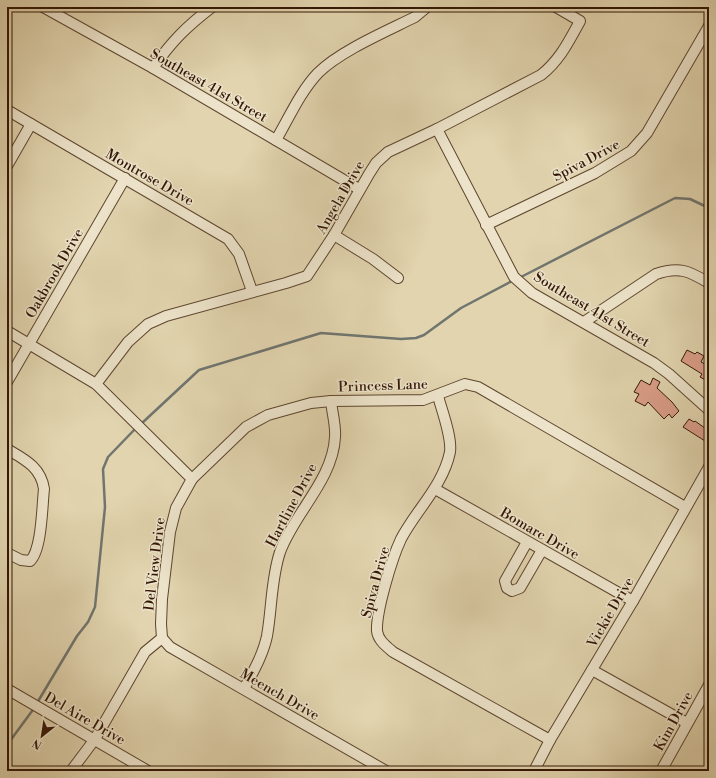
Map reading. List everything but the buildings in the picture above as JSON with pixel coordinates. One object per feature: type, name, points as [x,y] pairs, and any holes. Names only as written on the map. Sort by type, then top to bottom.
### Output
[{"type":"street","name":"Southeast 41st Street","points":[[43,7],[153,68],[359,189]]},
{"type":"street","points":[[153,68],[170,44],[192,23],[212,7]]},
{"type":"street","points":[[276,140],[302,95],[317,74],[331,61],[415,17],[427,7]]},
{"type":"street","name":"Angela Drive","points":[[96,384],[128,342],[148,324],[166,316],[307,276],[334,235],[359,189],[376,163],[388,152],[437,129],[541,75],[554,65],[566,48],[580,21],[556,7]]},
{"type":"street","name":"Spiva Drive","points":[[486,225],[595,173],[631,151],[647,133],[709,26]]},
{"type":"street","name":"Montrose Drive","points":[[7,110],[228,239],[239,254],[252,291]]},
{"type":"street","points":[[7,166],[31,124]]},
{"type":"street","name":"Southeast 41st Street","points":[[437,129],[514,277],[532,294],[584,322],[654,363],[669,374],[709,410]]},
{"type":"street","name":"Oakbrook Drive","points":[[7,382],[125,178]]},
{"type":"street","points":[[334,235],[373,259],[398,278]]},
{"type":"street","points":[[584,322],[596,312],[656,274],[670,270],[685,270],[709,283]]},
{"type":"street","points":[[7,331],[30,343],[96,384],[192,478]]},
{"type":"street","name":"Princess Lane","points":[[192,478],[246,427],[268,415],[311,403],[331,401],[410,400],[438,396],[465,384],[478,387],[685,507]]},
{"type":"street","name":"Spiva Drive","points":[[438,396],[449,437],[450,450],[447,464],[434,489],[401,539],[393,561],[379,614],[377,632],[383,643],[393,652],[550,740]]},
{"type":"street","name":"Hartline Drive","points":[[244,689],[261,656],[267,636],[274,576],[280,551],[322,477],[332,454],[336,436],[331,401]]},
{"type":"street","points":[[7,449],[28,461],[38,472],[44,489],[38,543],[34,557],[30,561],[21,560],[7,553]]},
{"type":"street","name":"Vickie Drive","points":[[534,771],[550,740],[633,601],[709,467]]},
{"type":"street","name":"Del View Drive","points":[[162,638],[162,605],[170,532],[176,508],[192,478]]},
{"type":"street","name":"Bomarc Drive","points":[[434,489],[633,601]]},
{"type":"street","points":[[527,542],[505,581],[507,588],[512,591],[520,588],[542,550]]},
{"type":"street","points":[[71,771],[95,739],[145,652],[162,638]]},
{"type":"street","name":"Meench Drive","points":[[162,638],[170,647],[386,771]]},
{"type":"street","points":[[592,670],[687,723]]},
{"type":"street","name":"Kim Drive","points":[[661,771],[709,684]]},
{"type":"street","name":"Del Aire Drive","points":[[7,689],[148,771]]},
{"type":"waterway","points":[[519,278],[675,198],[690,199],[709,208]]},
{"type":"waterway","points":[[141,424],[199,370],[321,333],[401,339],[416,338],[424,335],[461,308],[514,280]]},
{"type":"waterway","points":[[37,703],[77,636],[88,622],[95,607],[105,507],[103,469],[108,457],[137,427]]},
{"type":"waterway","points":[[7,745],[35,707]]}]
